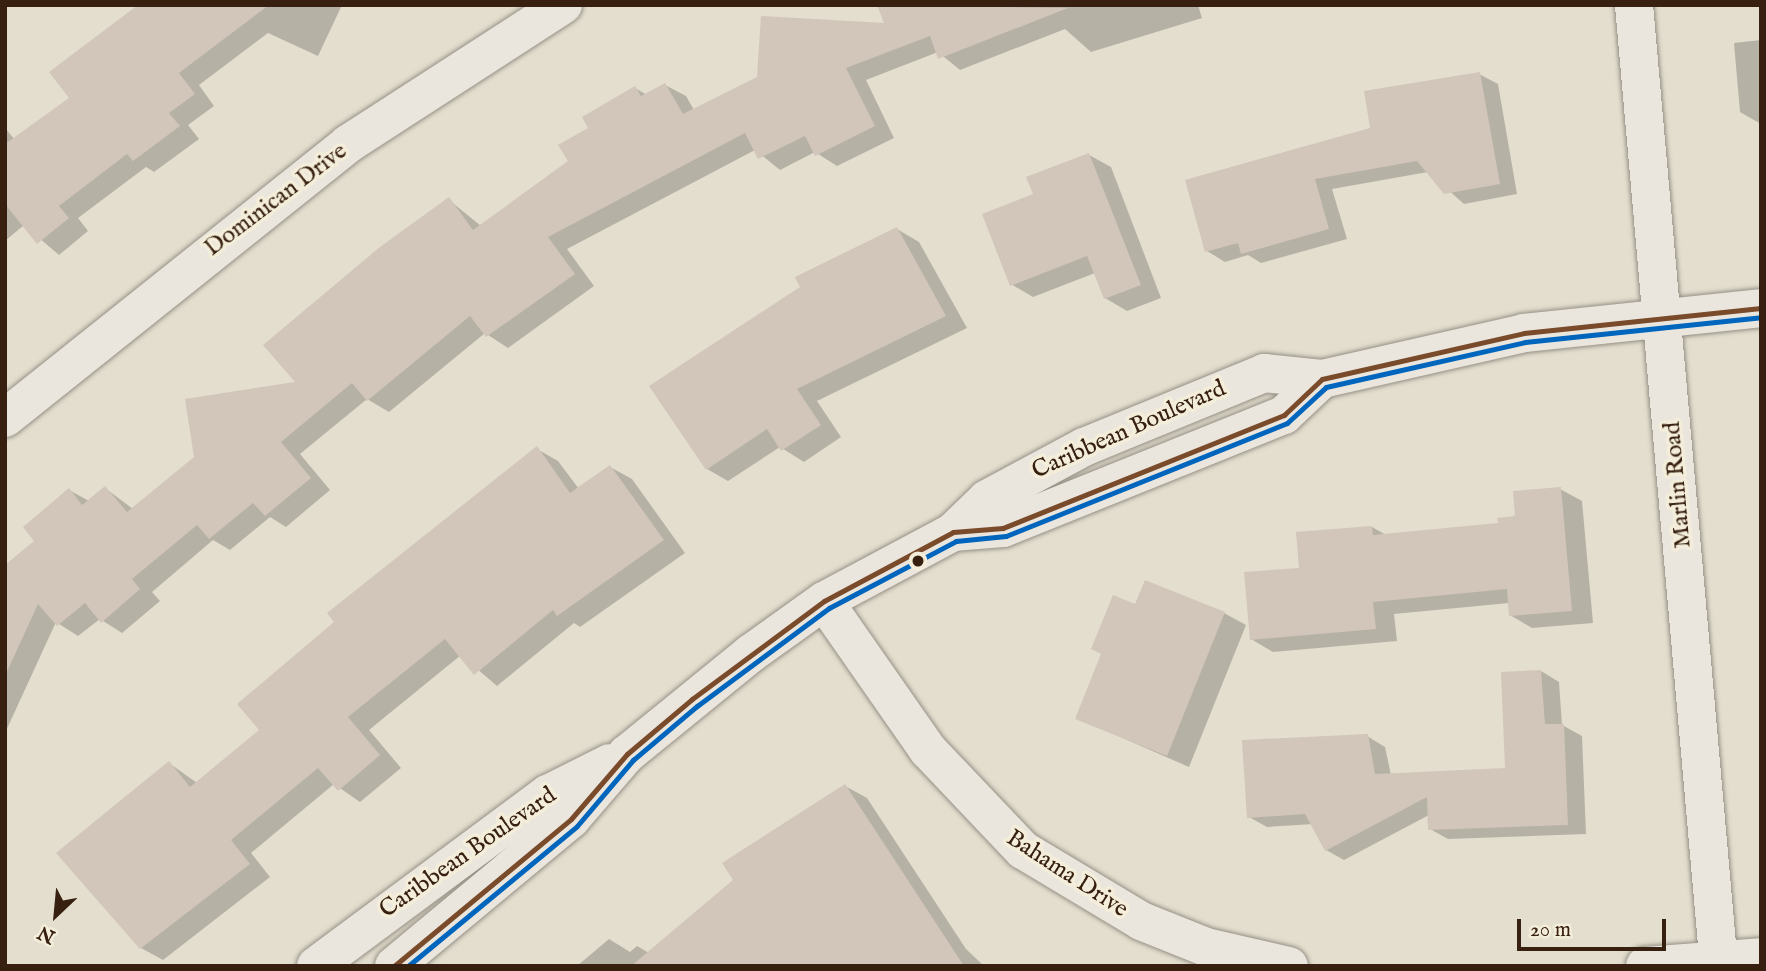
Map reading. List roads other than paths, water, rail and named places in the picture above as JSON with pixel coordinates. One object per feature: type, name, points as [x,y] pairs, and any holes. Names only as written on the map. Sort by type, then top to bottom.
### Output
[{"type":"street","name":"Dominican Drive","points":[[5,418],[338,151],[564,5]]},
{"type":"street","name":"Marlin Road","points":[[1634,5],[1719,963]]},
{"type":"street","name":"Caribbean Boulevard","points":[[316,966],[548,794],[627,754],[824,601],[953,532],[1003,528],[1284,415],[1322,379],[1524,333],[1761,308]]},
{"type":"street","name":"Bahama Drive","points":[[824,601],[928,750],[1023,849],[1141,921],[1206,947],[1289,966]]},
{"type":"street","name":"Caribbean Boulevard","points":[[394,966],[571,819],[627,754]]},
{"type":"street","points":[[1645,966],[1719,963],[1761,957]]}]
